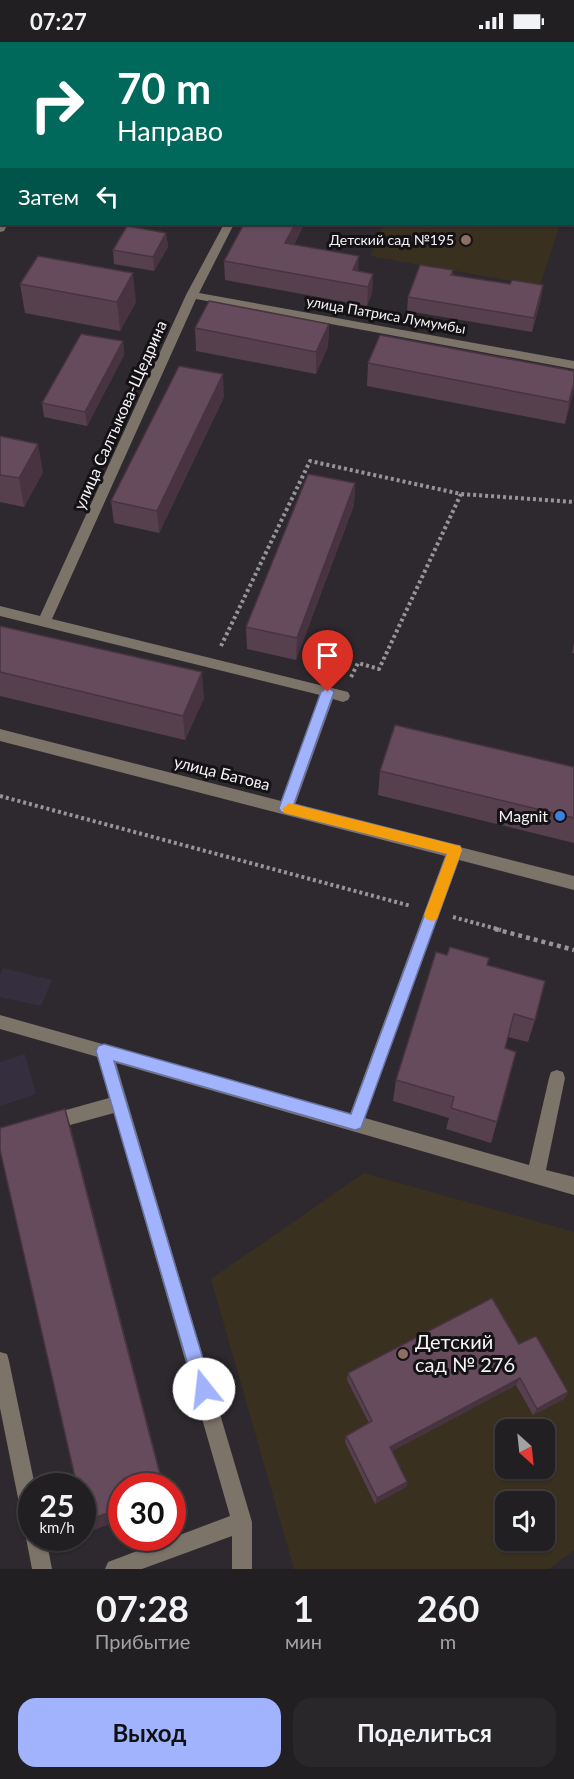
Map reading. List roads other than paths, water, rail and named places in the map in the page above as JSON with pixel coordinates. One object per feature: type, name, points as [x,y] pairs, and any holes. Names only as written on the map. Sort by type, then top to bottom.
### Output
[{"type":"street","name":"улица Салтыкова-Щедрина","points":[[44,621],[192,295],[228,225]]},
{"type":"street","name":"улица Патриса Лумумбы","points":[[192,295],[574,365]]},
{"type":"street","points":[[0,611],[343,696]]},
{"type":"street","points":[[286,808],[328,692]]},
{"type":"street","name":"улица Батова","points":[[0,735],[455,850],[574,883]]},
{"type":"street","points":[[355,1123],[455,850]]},
{"type":"street","points":[[0,1022],[574,1186]]},
{"type":"street","points":[[104,1051],[242,1522],[242,1569]]},
{"type":"street","points":[[536,1175],[557,1078]]},
{"type":"street","points":[[33,1127],[120,1103]]},
{"type":"street","points":[[0,1361],[23,1473]]},
{"type":"street","points":[[115,1569],[242,1522]]},
{"type":"street","points":[[39,1551],[42,1569]]},
{"type":"place","name":"Детский сад №195","points":[[466,240]]},
{"type":"place","name":"Magnit","points":[[560,816]]},
{"type":"place","name":"Детский сад № 276","points":[[403,1354]]}]
